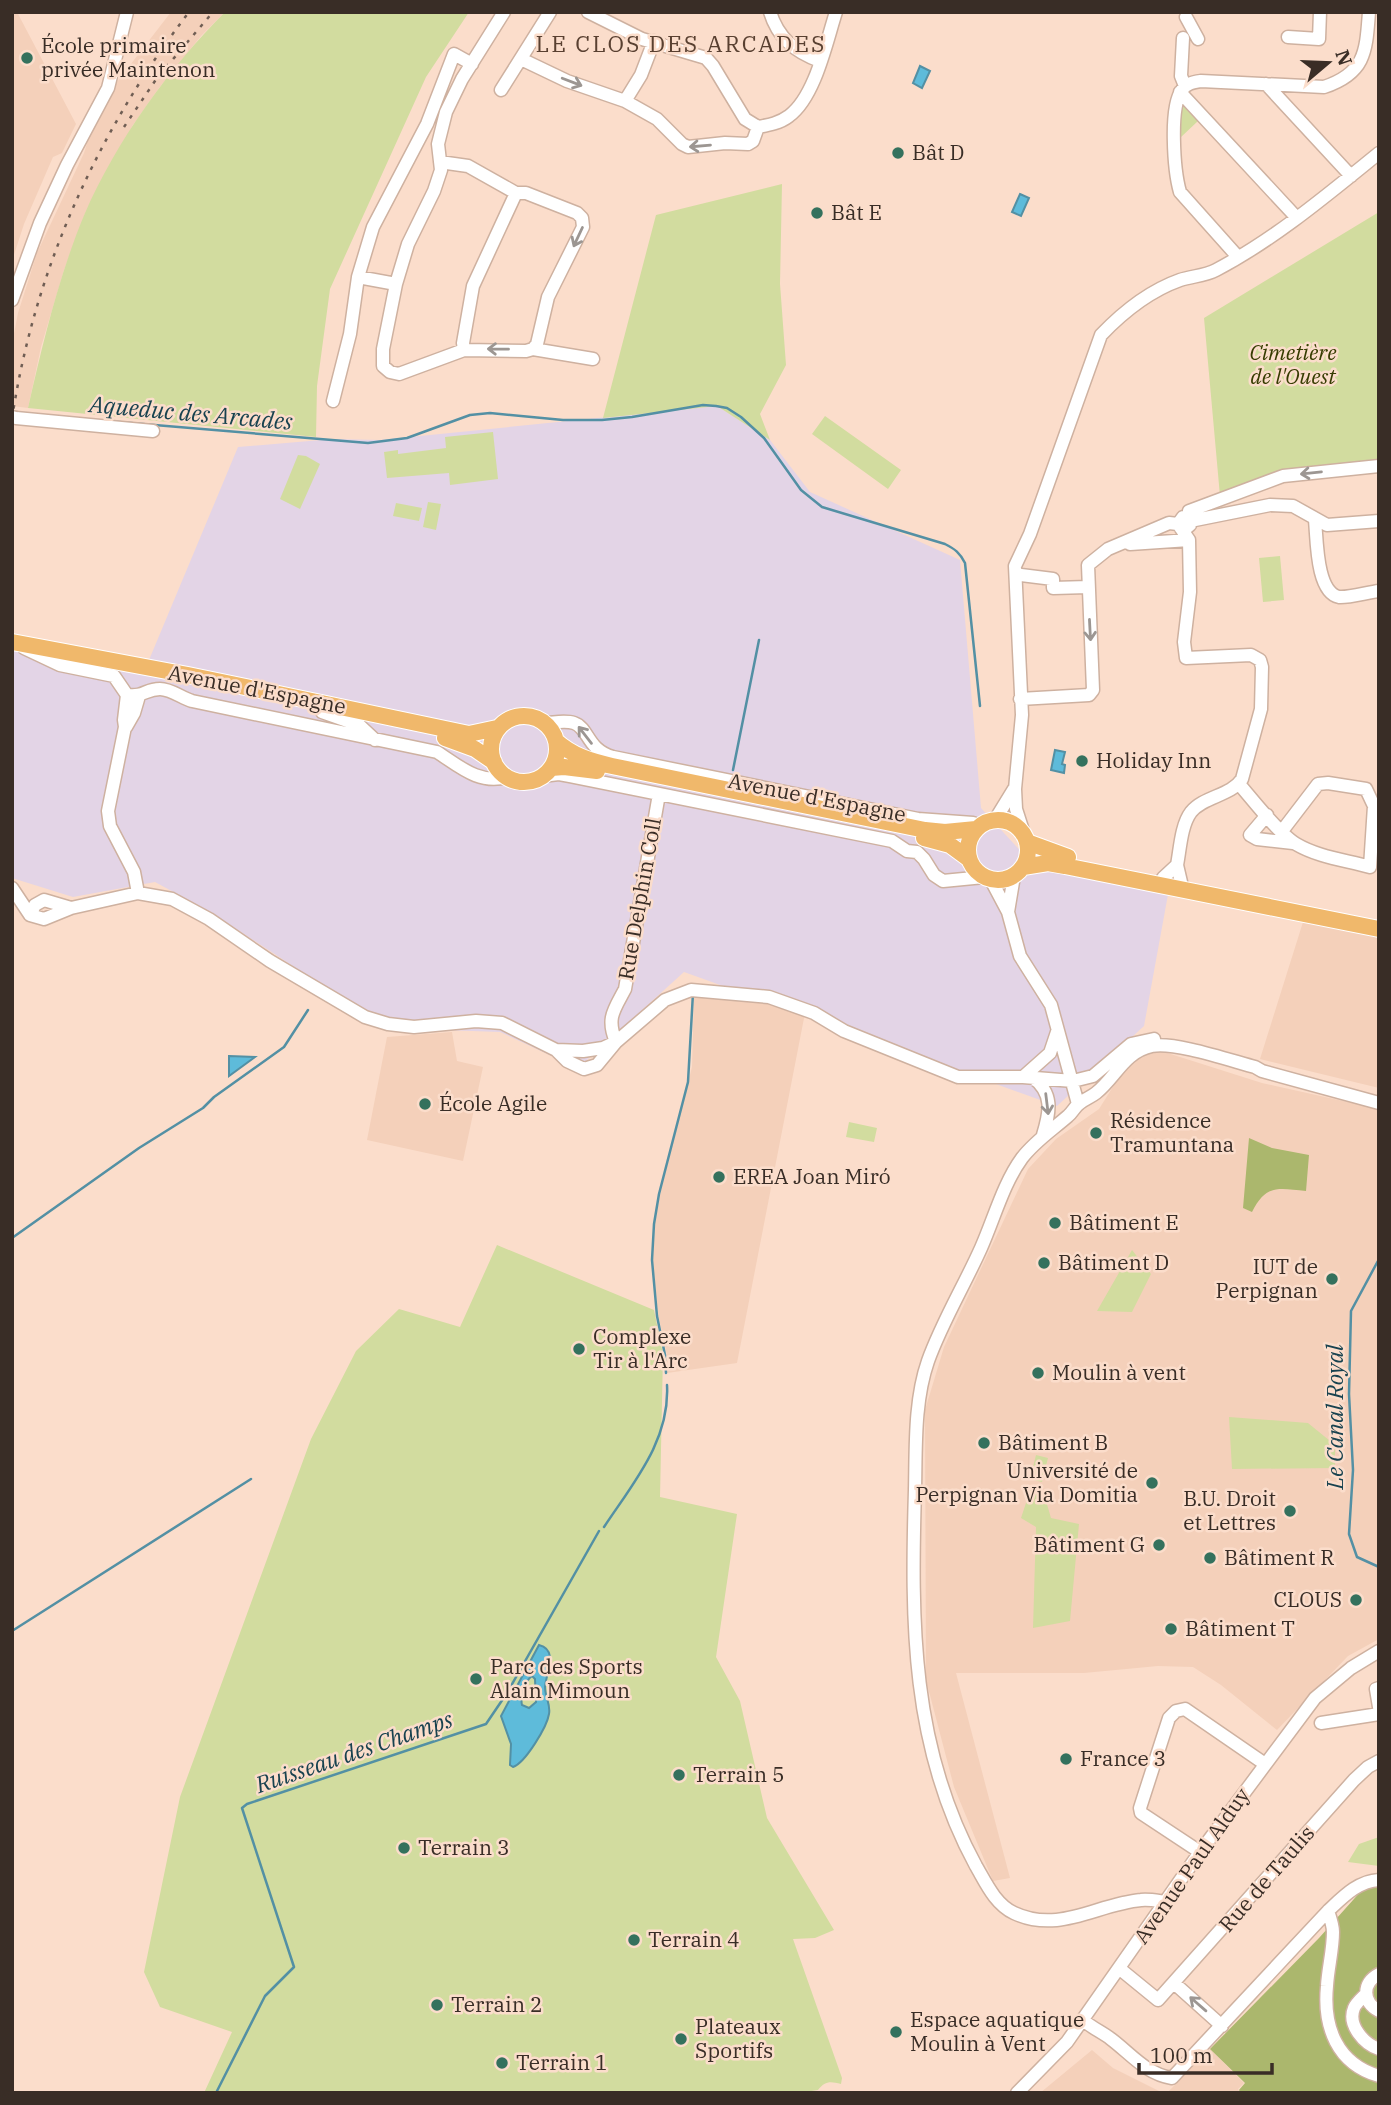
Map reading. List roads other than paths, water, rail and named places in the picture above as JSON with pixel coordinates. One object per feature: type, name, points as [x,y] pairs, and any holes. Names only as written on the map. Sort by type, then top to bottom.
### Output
[{"type":"main road","name":"Avenue d'Espagne","points":[[17,644],[56,657],[456,741],[475,749],[499,769]]},
{"type":"main road","name":"Avenue d'Espagne","points":[[17,644],[188,675],[469,734],[497,729]]},
{"type":"main road","points":[[518,716],[535,718],[544,723],[556,741],[556,758],[546,772],[528,782],[499,769],[491,744],[497,729],[509,719],[518,716]]},
{"type":"main road","name":"Avenue d'Espagne","points":[[556,741],[578,756],[612,766],[925,830],[945,832],[984,825]]},
{"type":"main road","name":"Avenue d'Espagne","points":[[546,772],[582,768],[936,840],[950,845],[970,861]]},
{"type":"main road","points":[[1379,922],[1065,857],[1025,838],[1012,823],[984,825],[968,843],[970,861],[988,878],[999,880],[1048,863],[1056,864],[1379,929]]},
{"type":"main road","points":[[1018,872],[1028,855],[1025,838]]},
{"type":"street","points":[[12,300],[40,223],[108,88],[127,12]]},
{"type":"street","points":[[503,12],[446,112],[438,144],[441,170],[434,191],[408,244],[396,284],[383,349],[383,366],[390,372],[399,374],[464,349],[533,349],[593,359]]},
{"type":"street","points":[[501,89],[550,12]]},
{"type":"street","points":[[588,12],[642,39],[706,58],[745,119],[758,127],[780,121],[798,108],[807,96],[836,12]]},
{"type":"street","points":[[770,12],[774,24],[790,46],[820,61]]},
{"type":"street","points":[[1289,37],[1319,39],[1320,12]]},
{"type":"street","points":[[1182,89],[1201,81],[1324,87],[1339,82],[1360,64],[1366,49],[1369,12]]},
{"type":"street","points":[[1186,17],[1198,39]]},
{"type":"street","points":[[1183,38],[1182,89],[1176,106],[1175,127],[1180,192],[1238,257]]},
{"type":"street","points":[[625,102],[641,75],[654,41]]},
{"type":"street","points":[[333,401],[350,334],[358,277],[373,227],[427,124],[454,54],[472,64]]},
{"type":"street","points":[[521,59],[567,81],[625,102],[657,119],[688,147],[725,143],[748,144],[758,127]]},
{"type":"street","points":[[1266,84],[1350,176]]},
{"type":"street","points":[[1182,89],[1297,218]]},
{"type":"street","points":[[1025,838],[1016,809],[1014,789],[1022,715],[1015,566],[1028,540],[1101,335],[1117,318],[1150,294],[1180,280],[1213,272],[1238,257],[1297,218],[1379,153]]},
{"type":"street","points":[[440,162],[468,166],[516,193],[526,193],[577,213],[584,222],[548,297],[537,344],[533,349]]},
{"type":"street","points":[[464,349],[473,286],[516,193]]},
{"type":"street","points":[[358,277],[396,284]]},
{"type":"street","points":[[14,418],[153,431]]},
{"type":"street","points":[[1181,882],[1177,865],[1185,825],[1191,812],[1239,784],[1261,709],[1262,667],[1260,660],[1251,655],[1186,658],[1184,642],[1190,592],[1186,527],[1189,511],[1283,476],[1379,466]]},
{"type":"street","points":[[1122,544],[1270,505],[1293,506],[1327,525],[1342,526],[1379,521]]},
{"type":"street","points":[[1315,520],[1322,582],[1328,591],[1339,597],[1379,591]]},
{"type":"street","points":[[1020,699],[1089,695],[1093,690],[1088,565],[1108,549],[1169,523],[1186,527]]},
{"type":"street","points":[[1016,591],[1028,540]]},
{"type":"street","points":[[1021,575],[1053,579],[1053,588],[1088,587]]},
{"type":"street","points":[[17,644],[60,666],[114,676],[133,696],[124,720],[125,727],[108,811],[110,826],[134,872],[138,893]]},
{"type":"street","name":"Avenue d'Espagne","points":[[133,696],[149,690],[163,689],[192,701],[437,752],[457,768],[487,779],[499,769]]},
{"type":"street","points":[[321,712],[359,725],[375,740]]},
{"type":"street","name":"Avenue d'Espagne","points":[[544,723],[574,723],[580,727],[596,750],[613,757],[903,816],[984,825]]},
{"type":"street","name":"Avenue d'Espagne","points":[[546,772],[891,841],[907,851],[917,852],[934,875],[943,881],[988,878]]},
{"type":"street","points":[[1239,784],[1293,843]]},
{"type":"street","points":[[1267,815],[1250,835],[1257,839],[1293,843],[1370,867],[1374,806],[1366,789],[1318,784],[1282,831]]},
{"type":"street","points":[[984,825],[1014,789]]},
{"type":"street","name":"Rue Delphin Coll","points":[[615,1042],[610,1028],[611,1017],[625,989],[659,794]]},
{"type":"street","points":[[962,878],[970,861]]},
{"type":"street","points":[[1163,878],[1177,865]]},
{"type":"street","points":[[1007,912],[1010,887],[1018,872]]},
{"type":"street","points":[[988,878],[1007,912],[1020,956],[1051,1005],[1059,1029],[1050,1053],[1028,1077]]},
{"type":"street","points":[[12,888],[30,915],[44,919],[71,908],[138,893],[172,899],[191,907],[270,961],[365,1017],[398,1026],[476,1021],[502,1023],[556,1050],[583,1051],[603,1048],[615,1042],[665,1000],[686,990],[714,990],[769,997],[797,1006],[844,1031],[958,1077],[1028,1077],[1073,1081],[1093,1076],[1131,1044],[1156,1039],[1167,1045],[1379,1103]]},
{"type":"street","points":[[1059,1029],[1066,1033],[1074,1063],[1073,1081],[1078,1104]]},
{"type":"street","points":[[1166,1902],[1142,1900],[1080,1917],[1043,1921],[1013,1912],[988,1890],[939,1781],[927,1732],[916,1667],[912,1574],[920,1390],[939,1334],[973,1266],[1010,1178],[1020,1160],[1043,1136],[1072,1114],[1078,1104],[1101,1090],[1115,1070],[1132,1054],[1151,1046],[1167,1045]]},
{"type":"street","points":[[1028,1077],[1042,1085],[1049,1099],[1050,1108],[1043,1136]]},
{"type":"street","name":"Avenue Paul Alduy","points":[[1017,2093],[1067,2042],[1200,1852],[1315,1698],[1352,1668],[1379,1651]]},
{"type":"street","points":[[1379,1688],[1376,1689],[1379,1707]]},
{"type":"street","points":[[1200,1852],[1141,1814],[1140,1808],[1169,1718],[1176,1711],[1185,1709],[1265,1764]]},
{"type":"street","points":[[1321,1723],[1379,1714]]},
{"type":"street","name":"Rue de Taulis","points":[[1120,1969],[1158,2000],[1354,1780],[1379,1761]]},
{"type":"street","points":[[1083,2020],[1140,2065],[1172,2078],[1328,1911],[1353,1889],[1369,1880],[1379,1880]]},
{"type":"street","points":[[986,1884],[1015,1905],[1052,1914],[1143,1894],[1159,1895],[1166,1902]]},
{"type":"street","points":[[1130,1903],[1140,1905],[1150,1923]]},
{"type":"street","points":[[1328,1911],[1333,1930],[1326,2004],[1334,2041],[1345,2057],[1363,2072],[1379,2076]]},
{"type":"street","points":[[1379,1974],[1368,1982],[1366,1994],[1354,2008],[1354,2023],[1360,2036],[1379,2049]]},
{"type":"street","points":[[1174,1983],[1222,2026]]},
{"type":"street","points":[[1366,1994],[1371,2006],[1379,2011]]},
{"type":"water","points":[[920,66],[930,71],[922,88],[913,83]]},
{"type":"water","points":[[1020,194],[1029,198],[1021,216],[1012,212]]},
{"type":"water","points":[[1055,750],[1065,752],[1062,764],[1065,765],[1064,773],[1051,770]]},
{"type":"water","points":[[229,1056],[255,1057],[229,1076]]},
{"type":"water","points":[[539,1645],[545,1648],[550,1657],[545,1687],[549,1714],[535,1744],[513,1767],[510,1765],[511,1744],[501,1716]],"holes":[[[532,1676],[535,1679],[536,1702],[529,1708],[522,1705],[522,1694],[529,1678]]]},
{"type":"waterway","name":"Aqueduc des Arcades","points":[[107,421],[368,443],[407,438],[470,415],[490,413],[563,420],[602,420],[703,405],[727,408],[764,438],[801,490],[822,507],[945,544],[959,554],[965,563],[980,706]]},
{"type":"waterway","name":"Ruisseau des Champs","points":[[733,770],[759,640]]},
{"type":"waterway","name":"Ruisseau des Champs","points":[[666,1373],[652,1260],[654,1224],[659,1194],[688,1082],[693,993]]},
{"type":"waterway","points":[[12,1238],[139,1148],[203,1108],[214,1097],[284,1047],[308,1010]]},
{"type":"waterway","name":"Le Canal Royal","points":[[1379,1259],[1351,1311],[1349,1394],[1353,1470],[1349,1534],[1357,1557],[1379,1567]]},
{"type":"waterway","name":"Ruisseau des Champs","points":[[604,1527],[637,1478],[656,1443],[666,1405],[667,1385]]},
{"type":"waterway","points":[[12,1631],[251,1479]]},
{"type":"waterway","name":"Ruisseau des Champs","points":[[216,2093],[265,1996],[294,1967],[242,1808],[247,1804],[486,1724],[507,1693],[599,1531]]},
{"type":"railway","points":[[12,419],[36,309],[75,204],[126,105],[189,12]]},
{"type":"railway","points":[[124,127],[157,78],[213,12]]},
{"type":"place","name":"École primaire privée Maintenon","points":[[27,58]]},
{"type":"place","name":"Bât D","points":[[898,153]]},
{"type":"place","name":"Bât E","points":[[817,213]]},
{"type":"place","name":"Holiday Inn","points":[[1082,761]]},
{"type":"place","name":"École Agile","points":[[425,1104]]},
{"type":"place","name":"Résidence Tramuntana","points":[[1096,1133]]},
{"type":"place","name":"EREA Joan Miró","points":[[719,1177]]},
{"type":"place","name":"Bâtiment E","points":[[1055,1223]]},
{"type":"place","name":"Bâtiment D","points":[[1044,1263]]},
{"type":"place","name":"IUT de Perpignan","points":[[1332,1279]]},
{"type":"place","name":"Complexe Tir à l'Arc","points":[[579,1349]]},
{"type":"place","name":"Moulin à vent","points":[[1038,1373]]},
{"type":"place","name":"Bâtiment B","points":[[984,1443]]},
{"type":"place","name":"Université de Perpignan Via Domitia","points":[[1152,1483]]},
{"type":"place","name":"B.U. Droit et Lettres","points":[[1290,1511]]},
{"type":"place","name":"Bâtiment G","points":[[1159,1545]]},
{"type":"place","name":"Bâtiment R","points":[[1210,1558]]},
{"type":"place","name":"CLOUS","points":[[1356,1600]]},
{"type":"place","name":"Bâtiment T","points":[[1171,1629]]},
{"type":"place","name":"Parc des Sports Alain Mimoun","points":[[476,1679]]},
{"type":"place","name":"France 3","points":[[1066,1759]]},
{"type":"place","name":"Terrain 5","points":[[679,1775]]},
{"type":"place","name":"Terrain 3","points":[[404,1848]]},
{"type":"place","name":"Terrain 4","points":[[634,1940]]},
{"type":"place","name":"Terrain 2","points":[[437,2005]]},
{"type":"place","name":"Espace aquatique Moulin à Vent","points":[[896,2032]]},
{"type":"place","name":"Plateaux Sportifs","points":[[681,2039]]},
{"type":"place","name":"Terrain 1","points":[[502,2063]]},
{"type":"district","name":"LE CLOS DES ARCADES","points":[[681,44]]},
{"type":"park label","name":"Cimetière de l'Ouest","points":[[1293,365]]}]
